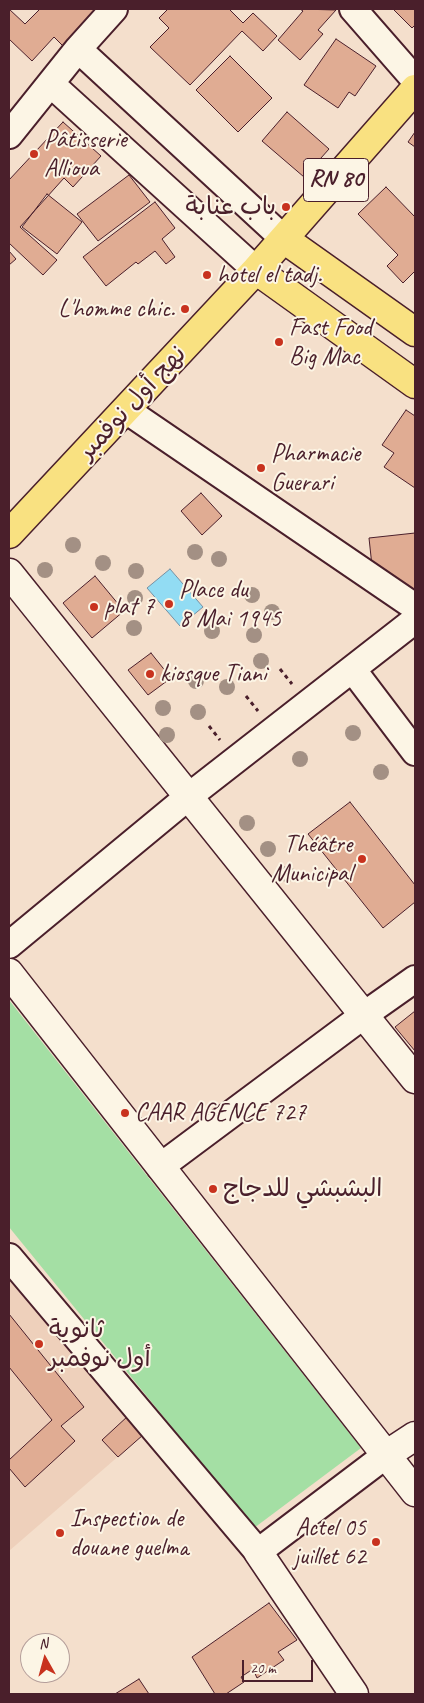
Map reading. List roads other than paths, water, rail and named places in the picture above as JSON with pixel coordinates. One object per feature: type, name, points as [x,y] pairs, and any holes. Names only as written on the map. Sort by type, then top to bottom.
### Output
[{"type":"main road","name":"RN 80","points":[[256,270],[415,89]]},
{"type":"main road","points":[[284,239],[415,332]]},
{"type":"main road","points":[[256,270],[415,384]]},
{"type":"main road","name":"نهج أول نوفمبر","points":[[9,534],[256,270]]},
{"type":"main road","points":[[9,573],[415,1079]]},
{"type":"main road","points":[[9,973],[415,1492]]},
{"type":"main road","points":[[386,1455],[415,1436]]},
{"type":"main road","points":[[258,1552],[354,1694]]},
{"type":"street","points":[[9,135],[78,49],[114,9]]},
{"type":"street","points":[[353,9],[415,80]]},
{"type":"street","points":[[78,49],[284,239]]},
{"type":"street","points":[[51,84],[256,270]]},
{"type":"street","points":[[126,410],[415,607]]},
{"type":"street","points":[[9,944],[188,797],[415,620]]},
{"type":"street","points":[[353,670],[415,752]]},
{"type":"street","points":[[160,1167],[415,979]]},
{"type":"street","points":[[9,1258],[258,1552],[386,1455]]},
{"type":"water","points":[[170,569],[203,607],[180,626],[147,588]]},
{"type":"place","name":"Pâtisserie Allioua","points":[[34,154]]},
{"type":"place","name":"باب عنابة","points":[[286,207]]},
{"type":"place","name":"hotel el tadj.","points":[[207,275]]},
{"type":"place","name":"L'homme chic.","points":[[185,309]]},
{"type":"place","name":"Fast Food Big Mac","points":[[279,342]]},
{"type":"place","name":"Pharmacie Guerari","points":[[261,468]]},
{"type":"place","name":"Place du 8 Mai 1945","points":[[169,604]]},
{"type":"place","name":"plat 7","points":[[94,607]]},
{"type":"place","name":"kiosque Tiani","points":[[150,674]]},
{"type":"place","name":"Théâtre Municipal","points":[[362,859]]},
{"type":"place","name":"CAAR AGENCE 727","points":[[125,1113]]},
{"type":"place","name":"البشبشي للدجاج","points":[[213,1189]]},
{"type":"place","name":"ثانوية أول نوفمبر","points":[[39,1344]]},
{"type":"place","name":"Inspection de douane guelma","points":[[60,1533]]},
{"type":"place","name":"Actel 05 juillet 62","points":[[376,1542]]}]
